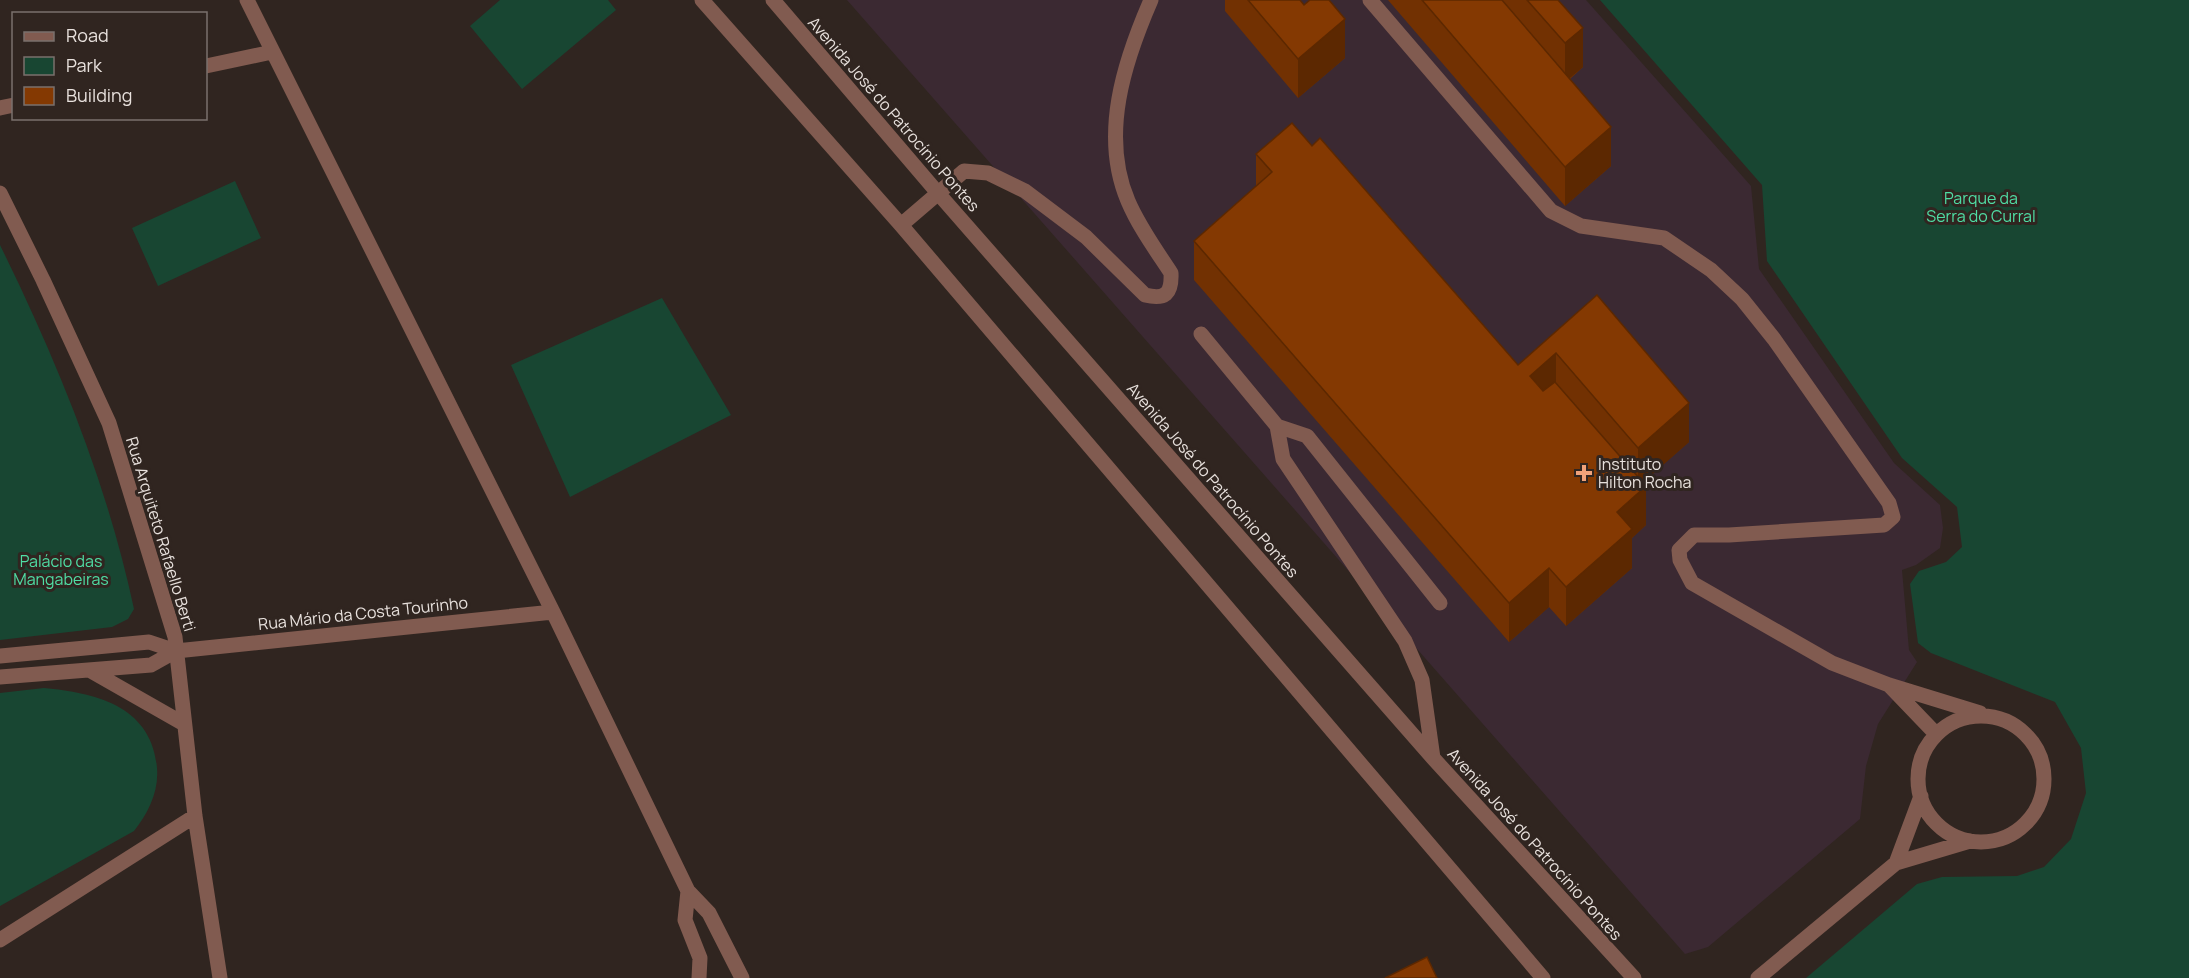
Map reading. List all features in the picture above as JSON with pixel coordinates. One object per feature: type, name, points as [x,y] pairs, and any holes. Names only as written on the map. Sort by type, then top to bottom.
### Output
[{"type":"street","points":[[247,0],[553,612],[688,891],[709,913],[742,978]]},
{"type":"street","points":[[702,0],[901,225],[1543,978]]},
{"type":"street","name":"Avenida José do Patrocínio Pontes","points":[[773,0],[937,192],[1433,758],[1634,978]]},
{"type":"street","points":[[901,225],[964,171],[988,173],[1025,191],[1086,237],[1145,295],[1156,297],[1166,294],[1172,286],[1171,273],[1128,201],[1115,142],[1117,112],[1125,72],[1133,41],[1151,0]]},
{"type":"street","points":[[1370,0],[1551,211],[1581,226],[1664,238],[1711,270],[1742,299],[1774,339],[1889,503],[1893,517],[1884,525],[1729,535],[1694,535],[1679,550],[1680,560],[1692,583],[1832,663],[1890,685],[2009,721],[2025,733],[2037,749],[2043,768],[2044,789],[2037,807],[2026,824],[2010,836],[1991,842],[1970,842],[1896,863],[1758,978]]},
{"type":"street","points":[[207,66],[273,52]]},
{"type":"street","name":"Rua Arquiteto Rafaello Berti","points":[[0,193],[43,279],[109,423],[175,637],[195,816],[220,978]]},
{"type":"street","points":[[1201,334],[1277,426],[1283,459],[1405,641],[1422,680],[1433,758]]},
{"type":"street","points":[[1277,426],[1307,436],[1440,603]]},
{"type":"street","name":"Rua Mário da Costa Tourinho","points":[[176,651],[553,612]]},
{"type":"street","points":[[0,657],[149,642],[176,651]]},
{"type":"street","points":[[0,677],[151,665],[176,651]]},
{"type":"street","points":[[91,670],[184,724]]},
{"type":"street","points":[[1890,685],[1936,734]]},
{"type":"street","points":[[1970,842],[1954,836],[1939,826],[1928,813],[1918,780],[1920,763],[1926,747],[1936,734],[1952,722],[1970,716],[1989,716]]},
{"type":"street","points":[[1896,863],[1921,796]]},
{"type":"street","points":[[0,940],[195,816]]},
{"type":"street","points":[[688,891],[685,920],[700,958],[699,978]]},
{"type":"shaded area","name":"Instituto Hilton Rocha","points":[[847,0],[1586,0],[1751,186],[1759,269],[1894,463],[1940,505],[1943,528],[1940,548],[1916,565],[1902,570],[1909,650],[1917,662],[1878,724],[1866,766],[1860,819],[1708,947],[1685,954]]},
{"type":"green space","points":[[500,0],[608,0],[616,10],[522,89],[470,26]]},
{"type":"green space","name":"Parque da Serra do Curral","points":[[1600,0],[2189,0],[2189,978],[1806,978],[1917,884],[1942,877],[2017,876],[2044,867],[2071,839],[2086,793],[2081,748],[2055,702],[1931,653],[1918,643],[1910,584],[1919,571],[1946,562],[1962,547],[1957,507],[1902,458],[1767,261],[1762,185]]},
{"type":"green space","points":[[235,181],[261,238],[158,286],[132,228]]},
{"type":"green space","name":"Palácio das Mangabeiras","points":[[0,245],[60,378],[110,515],[134,609],[128,619],[112,627],[0,640]]},
{"type":"green space","points":[[662,298],[731,415],[570,497],[511,365]]},
{"type":"green space","points":[[44,688],[64,690],[101,699],[133,717],[145,730],[153,747],[157,768],[156,785],[148,809],[134,831],[0,906],[0,693]]},
{"type":"building","points":[[1248,0],[1300,0],[1304,5],[1310,0],[1329,0],[1345,19],[1298,59]]},
{"type":"building","points":[[1422,0],[1502,0],[1611,127],[1565,167]]},
{"type":"building","points":[[1527,0],[1558,0],[1583,28],[1565,43]]},
{"type":"building","points":[[1292,123],[1312,146],[1320,138],[1518,365],[1597,295],[1689,403],[1638,448],[1556,353],[1530,376],[1543,391],[1555,382],[1646,486],[1617,512],[1632,529],[1566,587],[1549,568],[1509,603],[1194,241],[1272,172],[1256,154]]},
{"type":"building","points":[[1427,957],[1437,978],[1385,978]]},
{"type":"place","name":"Instituto Hilton Rocha","points":[[1584,473]]}]
